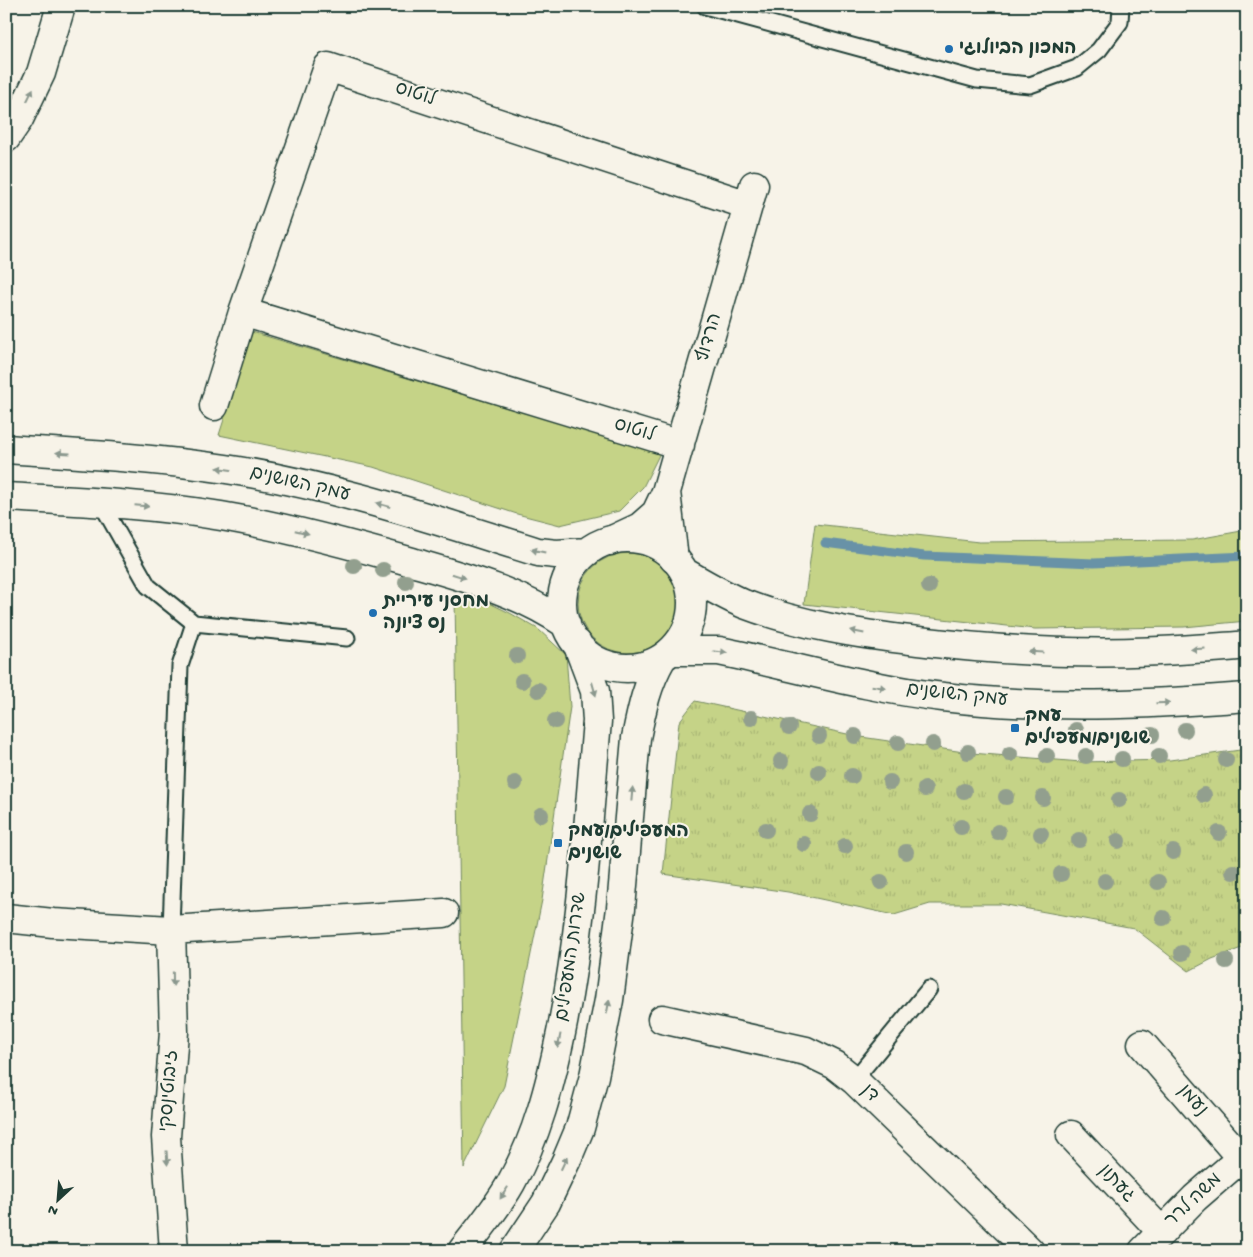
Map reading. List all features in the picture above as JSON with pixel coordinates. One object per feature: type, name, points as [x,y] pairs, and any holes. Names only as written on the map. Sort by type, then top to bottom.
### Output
[{"type":"street","points":[[6,138],[19,119],[41,73],[61,6]]},
{"type":"street","name":"לוטוס","points":[[214,406],[243,312],[328,67],[751,195]]},
{"type":"street","name":"הרדוף","points":[[598,547],[640,527],[656,513],[666,492],[751,195]]},
{"type":"street","name":"לוטוס","points":[[243,312],[680,445]]},
{"type":"street","name":"עמק השושנים","points":[[6,449],[152,460],[227,469],[290,481],[358,498],[538,552],[556,554],[598,547]]},
{"type":"street","name":"הרדוף","points":[[666,492],[679,565]]},
{"type":"street","points":[[6,497],[147,506],[220,515],[280,527],[346,543],[506,591],[547,611],[591,656],[617,667],[645,666],[667,654]]},
{"type":"street","points":[[571,634],[563,604],[565,585],[574,567],[598,547],[627,539],[644,541],[661,548],[679,565],[724,595],[745,604],[802,621],[869,635],[948,645],[1036,652],[1161,651],[1247,645]]},
{"type":"street","points":[[520,1245],[546,1203],[567,1159],[580,1128],[594,1076],[609,1000],[620,917],[636,738],[651,676],[685,634],[692,614],[691,592],[679,565]]},
{"type":"street","name":"שדרות המעפילים","points":[[462,1251],[487,1219],[511,1183],[530,1142],[541,1114],[552,1076],[569,994],[581,903],[597,721],[595,691],[571,634]]},
{"type":"street","name":"עמק השושנים","points":[[667,654],[719,651],[873,686],[943,697],[1034,704],[1098,706],[1173,703],[1247,697]]},
{"type":"street","points":[[6,918],[53,923],[171,930],[444,913]]},
{"type":"street","name":"ז'בוטינסקי","points":[[171,930],[174,1032],[166,1137],[174,1251]]},
{"type":"street","name":"דן","points":[[662,1019],[806,1051],[835,1065],[854,1080],[1030,1251]]},
{"type":"street","name":"נעמן","points":[[1142,1044],[1244,1156]]},
{"type":"street","name":"געתון","points":[[1071,1135],[1152,1242]]},
{"type":"street","name":"משה לרר","points":[[1152,1242],[1195,1198],[1244,1156]]},
{"type":"lane","points":[[705,6],[977,80],[1030,85],[1077,68],[1100,50],[1120,22],[1121,6]]},
{"type":"lane","points":[[101,503],[148,586],[194,623],[347,638]]},
{"type":"lane","points":[[171,930],[180,666],[194,623]]},
{"type":"lane","points":[[854,1080],[929,989]]},
{"type":"green space","points":[[252,332],[660,453],[643,487],[619,511],[560,525],[517,514],[373,467],[219,435]]},
{"type":"green space","points":[[815,524],[979,542],[1192,540],[1247,530],[1247,621],[1184,627],[1035,629],[804,604]]},
{"type":"green space","points":[[628,553],[647,557],[663,568],[674,584],[678,603],[674,622],[663,638],[647,649],[628,653],[609,649],[593,638],[582,622],[578,603],[582,584],[593,568],[609,557]]},
{"type":"green space","points":[[477,597],[538,629],[566,655],[570,707],[542,900],[504,1086],[464,1168],[455,598]]},
{"type":"green space","points":[[695,701],[861,737],[971,753],[1081,762],[1170,760],[1247,749],[1247,946],[1212,959],[1189,971],[1134,928],[1001,904],[930,904],[894,915],[788,892],[663,874],[679,722]]},
{"type":"waterway","points":[[825,543],[924,556],[1094,563],[1247,556]]},
{"type":"place","name":"המכון הביולוגי","points":[[949,49]]},
{"type":"place","name":"מחסני עיריית נס ציונה","points":[[373,613]]},
{"type":"place","name":"עמק שושנים/מעפילים","points":[[1015,728]]},
{"type":"place","name":"המעפילים/עמק שושנים","points":[[558,843]]}]
